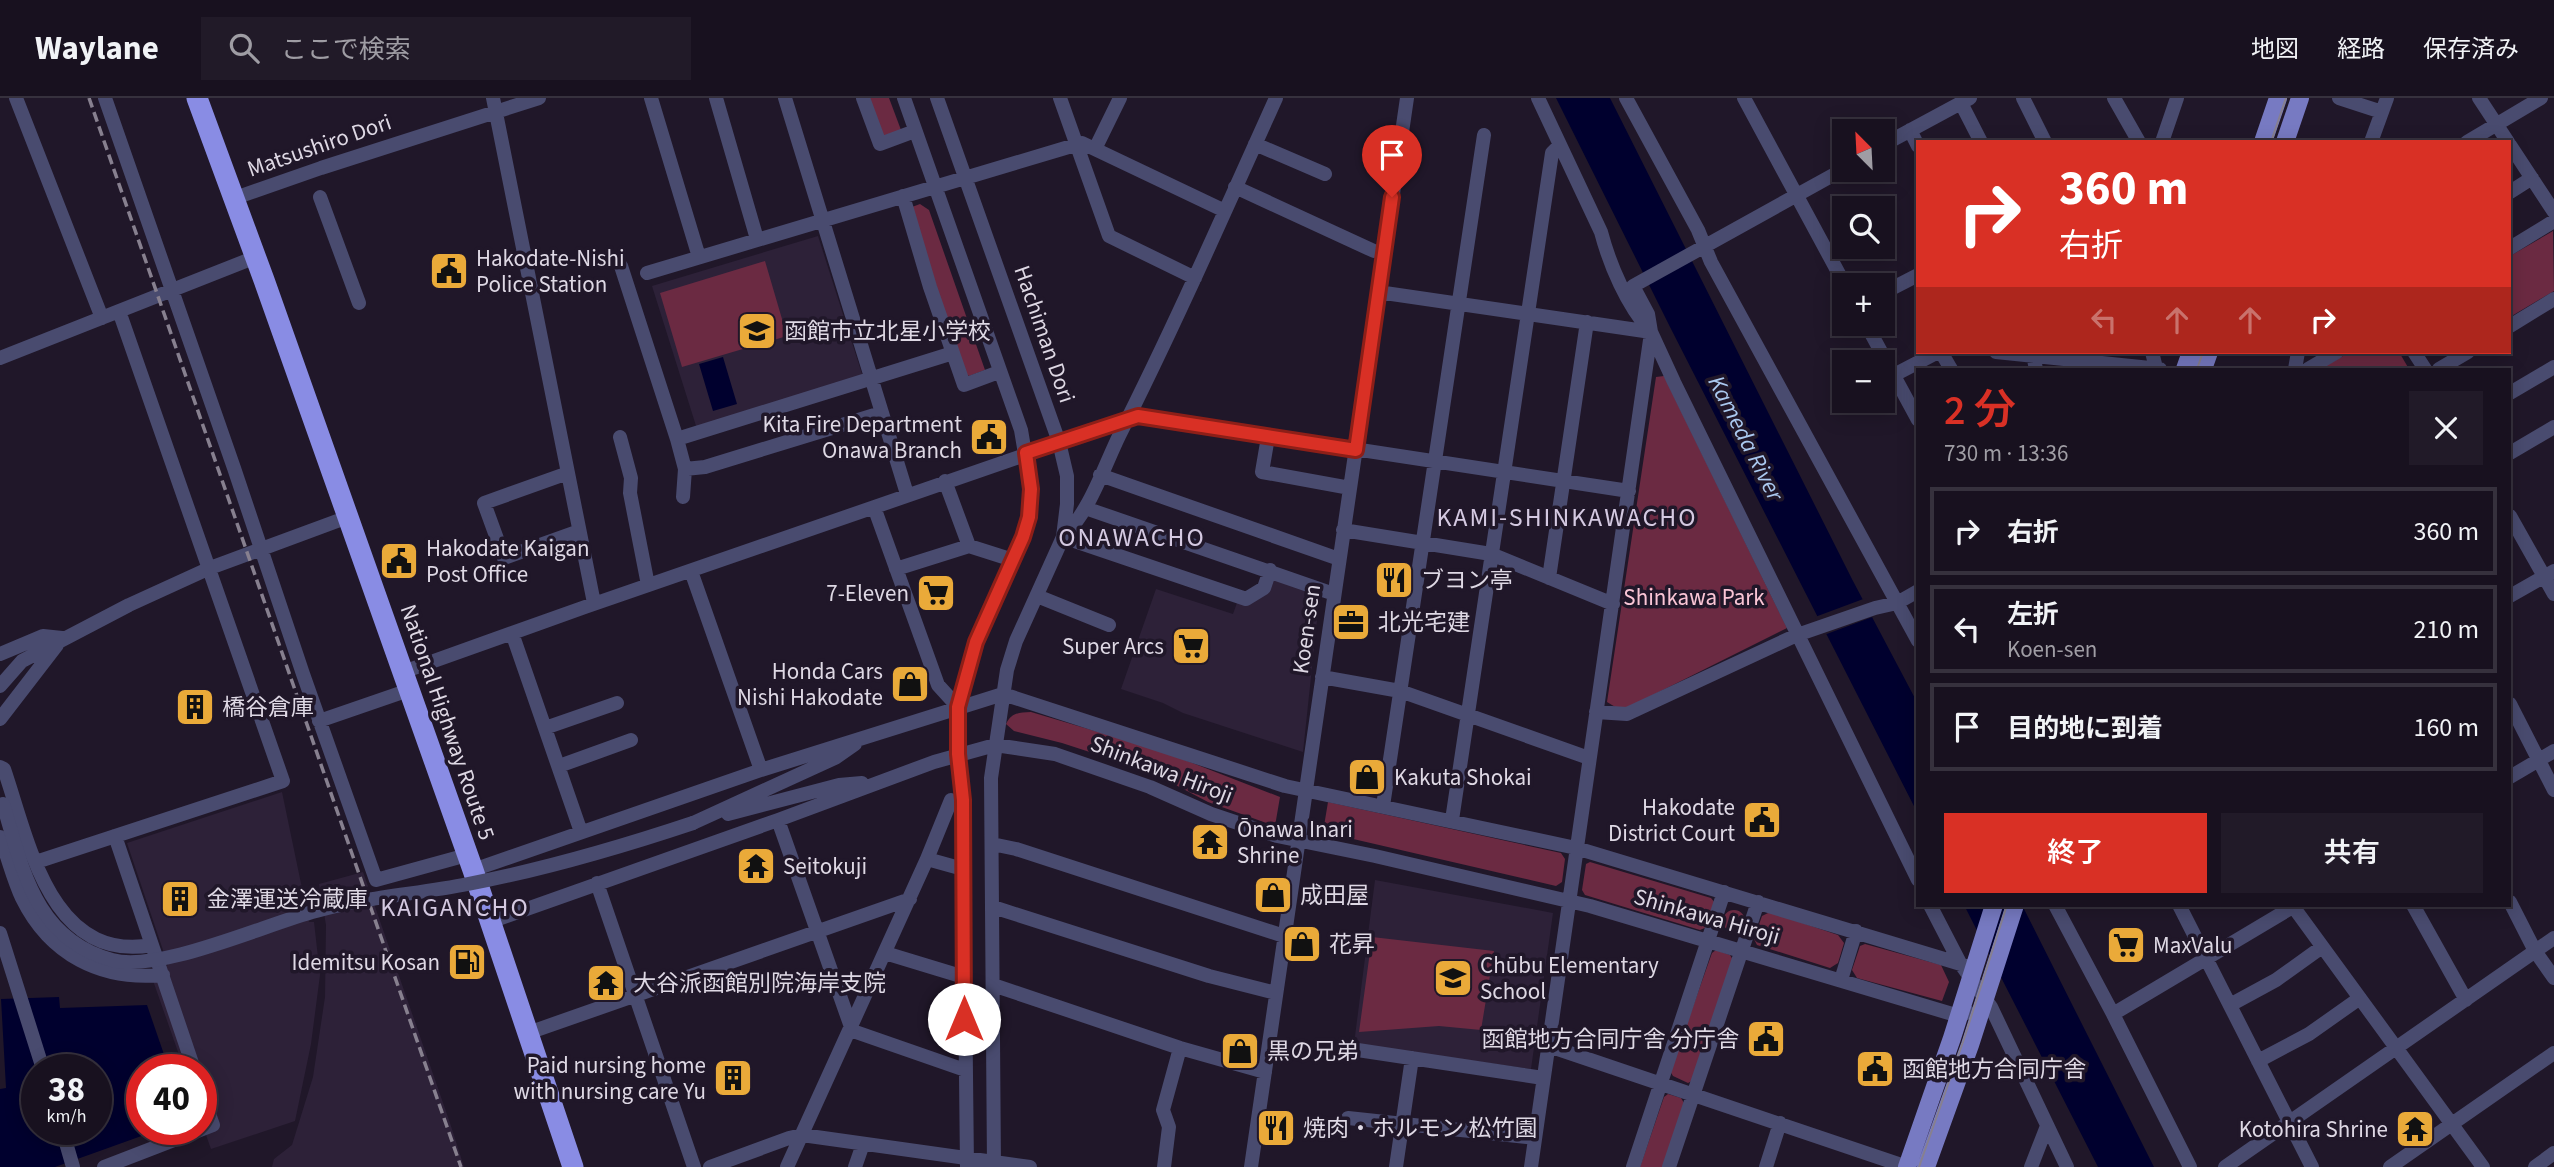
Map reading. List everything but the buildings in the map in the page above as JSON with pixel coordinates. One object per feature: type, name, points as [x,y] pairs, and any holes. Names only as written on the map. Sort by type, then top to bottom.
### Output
[{"type":"highway","name":"National Highway Route 5","points":[[197,98],[406,681],[573,1167]]},
{"type":"main road","points":[[2264,137],[2278,98]]},
{"type":"main road","points":[[2288,139],[2300,98]]},
{"type":"main road","points":[[1907,1167],[1959,1016],[1968,970],[1980,950],[1993,907]]},
{"type":"main road","points":[[1926,1167],[2014,907]]},
{"type":"street","points":[[16,98],[102,318]]},
{"type":"street","points":[[105,98],[376,880],[470,863],[581,832],[761,769],[1003,694]]},
{"type":"street","name":"Matsushiro Dori","points":[[235,198],[495,105],[539,98]]},
{"type":"street","points":[[651,98],[699,257]]},
{"type":"street","points":[[716,98],[757,239]]},
{"type":"street","points":[[785,98],[907,494]]},
{"type":"street","points":[[863,98],[880,144],[915,131]]},
{"type":"street","points":[[904,98],[1020,430],[1031,489],[1029,517],[976,642],[958,707],[958,754],[963,800],[967,1163]]},
{"type":"street","name":"Hachiman Dori","points":[[937,98],[1059,442],[1067,476],[1063,537],[1016,641],[1007,670],[991,778],[994,1164]]},
{"type":"street","points":[[1060,98],[1109,236],[1195,278]]},
{"type":"street","points":[[1095,149],[1120,98]]},
{"type":"street","points":[[1270,570],[1264,588],[1246,599],[1063,537],[1084,508],[1128,419],[1276,98]]},
{"type":"street","name":"Koen-sen","points":[[1251,1167],[1408,98]]},
{"type":"street","points":[[1538,98],[1601,232],[1606,251],[1637,317],[1651,332]]},
{"type":"street","points":[[1626,98],[1711,262],[1916,638]]},
{"type":"street","points":[[1744,98],[1839,273]]},
{"type":"street","points":[[2023,98],[2044,140]]},
{"type":"street","points":[[2114,98],[2138,140]]},
{"type":"street","points":[[2163,140],[2177,98]]},
{"type":"street","points":[[2339,98],[2382,113]]},
{"type":"street","points":[[2372,140],[2387,98]]},
{"type":"street","points":[[2479,98],[2507,140]]},
{"type":"street","points":[[2470,140],[2541,98]]},
{"type":"street","points":[[1895,138],[1958,102],[1980,140]]},
{"type":"street","points":[[495,105],[594,603]]},
{"type":"street","points":[[1910,130],[1916,142]]},
{"type":"street","points":[[1383,806],[1484,135]]},
{"type":"street","points":[[2264,137],[2279,136],[2288,139]]},
{"type":"street","points":[[647,273],[1082,143],[1225,211]]},
{"type":"street","points":[[1255,144],[1325,174]]},
{"type":"street","points":[[1452,820],[1552,153],[1560,145]]},
{"type":"street","points":[[2511,146],[2554,212]]},
{"type":"street","points":[[1637,284],[1832,176]]},
{"type":"street","points":[[2511,190],[2532,178]]},
{"type":"street","points":[[1235,187],[1374,251]]},
{"type":"street","points":[[903,196],[930,287],[964,385],[999,372]]},
{"type":"street","points":[[320,197],[359,303]]},
{"type":"street","points":[[2511,247],[2554,221]]},
{"type":"street","points":[[1601,232],[1614,247],[1637,284],[1648,314],[1651,332],[1916,876]]},
{"type":"street","points":[[0,358],[256,257]]},
{"type":"street","points":[[621,265],[677,439],[685,469],[683,497]]},
{"type":"street","points":[[1895,287],[1916,276]]},
{"type":"street","points":[[1378,292],[1651,332]]},
{"type":"street","points":[[2511,325],[2554,299]]},
{"type":"street","points":[[36,862],[283,781],[119,311]]},
{"type":"street","points":[[1549,578],[1587,323]]},
{"type":"street","points":[[1531,1167],[1651,332]]},
{"type":"street","points":[[677,439],[953,353]]},
{"type":"street","points":[[1895,374],[1936,354]]},
{"type":"street","points":[[2007,354],[2030,358],[2092,360],[2151,368]]},
{"type":"street","points":[[2310,368],[2334,354]]},
{"type":"street","points":[[2441,368],[2465,354]]},
{"type":"street","points":[[2511,392],[2554,367]]},
{"type":"street","points":[[1895,376],[1916,415]]},
{"type":"street","points":[[685,469],[705,467],[881,413]]},
{"type":"street","points":[[319,721],[512,633],[1138,416],[1629,491]]},
{"type":"street","points":[[2511,452],[2554,427]]},
{"type":"street","points":[[620,437],[631,478],[630,494],[648,585]]},
{"type":"street","points":[[1268,437],[1262,472],[1350,488]]},
{"type":"street","points":[[568,473],[484,503],[504,558],[579,531]]},
{"type":"street","points":[[1100,475],[1339,559]]},
{"type":"street","points":[[945,481],[969,546]]},
{"type":"street","points":[[874,507],[938,685],[958,707]]},
{"type":"street","points":[[1084,508],[1334,594]]},
{"type":"street","points":[[0,686],[22,661],[62,638],[209,568],[348,517]]},
{"type":"street","points":[[2511,520],[2549,574],[2554,594]]},
{"type":"street","points":[[1343,530],[1491,554],[1613,604]]},
{"type":"street","points":[[896,569],[969,546],[1013,560]]},
{"type":"street","points":[[691,571],[761,769]]},
{"type":"street","points":[[2511,595],[2549,574]]},
{"type":"street","points":[[1597,712],[1627,714],[1797,635],[1896,603],[1916,592]]},
{"type":"street","points":[[1037,596],[1109,625]]},
{"type":"street","points":[[512,633],[581,832]]},
{"type":"street","points":[[0,654],[43,636],[62,638]]},
{"type":"street","points":[[0,719],[62,638]]},
{"type":"street","points":[[1322,677],[1400,691],[1589,758]]},
{"type":"street","name":"Shinkawa Hiroji","points":[[1003,694],[1285,786],[1576,848],[1856,930],[1968,970]]},
{"type":"street","points":[[545,728],[617,703]]},
{"type":"street","points":[[2511,706],[2554,790]]},
{"type":"street","points":[[693,823],[835,758],[870,735]]},
{"type":"street","points":[[559,766],[631,740]]},
{"type":"street","name":"Shinkawa Hiroji","points":[[490,922],[958,754],[995,745],[1055,754],[1150,787],[1211,814],[1277,836],[1570,901],[1959,1016]]},
{"type":"street","points":[[2511,776],[2554,751]]},
{"type":"street","points":[[0,767],[4,769],[47,890],[58,907],[88,937],[110,946],[134,948],[152,945]]},
{"type":"street","points":[[1,799],[30,889],[40,909],[54,926],[92,953],[113,961],[136,963],[189,952],[318,910],[465,885],[581,859],[693,823],[839,785],[884,780]]},
{"type":"street","points":[[787,1167],[910,899],[951,800]]},
{"type":"street","points":[[778,820],[850,1029]]},
{"type":"street","points":[[115,836],[189,1054]]},
{"type":"street","points":[[0,837],[21,896],[34,919],[53,941],[83,962],[115,975],[163,975]]},
{"type":"street","points":[[992,844],[1016,849],[1284,936]]},
{"type":"street","points":[[927,859],[963,869]]},
{"type":"street","points":[[597,883],[694,1167]]},
{"type":"street","points":[[1633,1167],[1724,892]]},
{"type":"street","points":[[528,1033],[910,899]]},
{"type":"street","points":[[1669,1167],[1758,902]]},
{"type":"street","points":[[2511,904],[2535,951],[2554,978]]},
{"type":"street","points":[[993,907],[1209,976],[1276,993]]},
{"type":"street","points":[[1931,907],[1985,998],[2067,1167]]},
{"type":"street","points":[[2056,907],[2190,1167]]},
{"type":"street","points":[[2180,907],[2312,1167]]},
{"type":"street","points":[[2113,1014],[2290,907]]},
{"type":"street","points":[[2294,907],[2483,1167]]},
{"type":"street","points":[[2414,907],[2466,1000]]},
{"type":"street","points":[[1841,980],[1856,930]]},
{"type":"street","points":[[0,933],[38,1054]]},
{"type":"street","points":[[2225,1167],[2554,938]]},
{"type":"street","points":[[2230,1005],[2276,981],[2322,947]]},
{"type":"street","points":[[885,953],[964,977]]},
{"type":"street","points":[[993,985],[1180,1048],[1265,1072]]},
{"type":"street","points":[[1959,1016],[1974,1009],[1985,998]]},
{"type":"street","points":[[2258,1060],[2309,1034],[2360,998]]},
{"type":"street","points":[[850,1029],[965,1070]]},
{"type":"street","points":[[1549,1046],[1907,1167]]},
{"type":"street","points":[[1164,1167],[1169,1127],[1163,1110],[1180,1048]]},
{"type":"street","points":[[1352,1049],[1544,1078]]},
{"type":"street","points":[[2390,1167],[2554,1053]]},
{"type":"street","points":[[1396,1167],[1412,1058]]},
{"type":"street","points":[[1348,1118],[1535,1138]]},
{"type":"street","points":[[1766,1167],[1780,1123]]},
{"type":"street","points":[[2031,1167],[2047,1126]]},
{"type":"street","points":[[710,1167],[802,1135],[967,1163],[1030,1167]]},
{"type":"street","points":[[855,1167],[863,1144]]},
{"type":"street","points":[[67,1145],[73,1167]]},
{"type":"street","points":[[104,1167],[161,1145]]},
{"type":"street","points":[[2535,1167],[2554,1153]]},
{"type":"shaded area","name":"函館市立北星小学校","points":[[818,236],[863,377],[697,429],[652,286]]},
{"type":"shaded area","points":[[1272,573],[1320,592],[1303,752],[1183,713],[1163,703],[1121,689],[1156,589],[1233,614],[1238,600]]},
{"type":"shaded area","points":[[282,792],[309,922],[314,922],[320,975],[311,1044],[295,1121],[211,1149],[210,1145],[217,1145],[217,1054],[179,1054],[150,972],[168,965],[127,843]]},
{"type":"shaded area","points":[[363,872],[464,1167],[272,1167],[274,1159],[292,1145],[313,1077],[325,997],[326,925],[319,884]]},
{"type":"shaded area","name":"Chūbu Elementary School","points":[[1375,880],[1553,913],[1531,1069],[1354,1044]]},
{"type":"green space","points":[[869,98],[889,98],[901,130],[883,136]]},
{"type":"green space","points":[[920,204],[929,210],[985,370],[969,376],[933,283],[912,207]]},
{"type":"green space","points":[[2553,231],[2554,291],[2511,316],[2511,255]]},
{"type":"green space","points":[[765,261],[787,336],[682,367],[660,293]]},
{"type":"green space","points":[[2346,354],[2400,354],[2408,368],[2322,368]]},
{"type":"green space","name":"Shinkawa Park","points":[[1664,376],[1787,628],[1629,707],[1617,708],[1607,702],[1656,377]]},
{"type":"green space","points":[[1031,712],[1159,750],[1280,797],[1275,826],[1208,802],[1151,772],[1062,743],[1014,731],[1006,724],[1013,715]]},
{"type":"green space","points":[[1328,802],[1561,853],[1565,859],[1562,882],[1556,886],[1323,832]]},
{"type":"green space","points":[[1590,862],[1711,898],[1715,903],[1707,927],[1700,930],[1585,895],[1582,890],[1586,864]]},
{"type":"green space","points":[[1734,910],[1744,917],[1745,921],[1738,931],[1734,932],[1724,925],[1723,921],[1730,911]]},
{"type":"green space","points":[[1770,912],[1838,935],[1844,943],[1838,963],[1830,968],[1757,945],[1754,939],[1762,916]]},
{"type":"green space","points":[[1372,937],[1494,951],[1481,1030],[1439,1026],[1359,1032]]},
{"type":"green space","points":[[1865,944],[1941,965],[1949,982],[1942,1001],[1857,978],[1852,970],[1860,946]]},
{"type":"green space","points":[[1716,950],[1730,955],[1733,960],[1692,1081],[1688,1083],[1673,1076],[1670,1071],[1712,953]]},
{"type":"green space","points":[[1668,1094],[1681,1098],[1684,1103],[1663,1167],[1640,1167],[1664,1097]]},
{"type":"water","name":"Kameda River","points":[[1556,98],[1610,98],[1853,581],[1916,700],[1916,810]]},
{"type":"water","points":[[723,357],[737,404],[713,411],[699,364]]},
{"type":"water","points":[[1965,907],[2023,907],[2154,1167],[2098,1167]]},
{"type":"water","points":[[59,997],[60,1008],[147,1005],[164,1054],[126,1054],[126,1142],[55,1167],[0,1167],[0,1089],[6,1088],[1,999]]},
{"type":"pier","points":[[1866,598],[1875,616],[1824,635],[1815,617]]},
{"type":"tram line","points":[[2272,140],[2286,98]]},
{"type":"tram line","points":[[2197,368],[2202,354]]},
{"type":"tram line","points":[[1919,1167],[2006,907]]},
{"type":"railway","points":[[89,98],[461,1167]]},
{"type":"place","name":"Hakodate-Nishi Police Station","points":[[449,271]]},
{"type":"place","name":"函館市立北星小学校","points":[[757,331]]},
{"type":"place","name":"Kita Fire Department Onawa Branch","points":[[989,437]]},
{"type":"place","name":"Hakodate Kaigan Post Office","points":[[399,561]]},
{"type":"place","name":"ブヨン亭","points":[[1394,580]]},
{"type":"place","name":"7-Eleven","points":[[936,593]]},
{"type":"place","name":"北光宅建","points":[[1351,622]]},
{"type":"place","name":"Super Arcs","points":[[1191,646]]},
{"type":"place","name":"Honda Cars Nishi Hakodate","points":[[910,684]]},
{"type":"place","name":"橋谷倉庫","points":[[195,707]]},
{"type":"place","name":"Kakuta Shokai","points":[[1367,777]]},
{"type":"place","name":"Hakodate District Court","points":[[1762,820]]},
{"type":"place","name":"Ōnawa Inari Shrine","points":[[1210,842]]},
{"type":"place","name":"Seitokuji","points":[[756,866]]},
{"type":"place","name":"成田屋","points":[[1273,895]]},
{"type":"place","name":"金澤運送冷蔵庫","points":[[180,899]]},
{"type":"place","name":"花昇","points":[[1302,944]]},
{"type":"place","name":"MaxValu","points":[[2126,945]]},
{"type":"place","name":"Idemitsu Kosan","points":[[467,962]]},
{"type":"place","name":"Chūbu Elementary School","points":[[1453,978]]},
{"type":"place","name":"大谷派函館別院海岸支院","points":[[606,983]]},
{"type":"place","name":"函館地方合同庁舎 分庁舎","points":[[1766,1039]]},
{"type":"place","name":"黒の兄弟","points":[[1240,1051]]},
{"type":"place","name":"函館地方合同庁舎","points":[[1875,1069]]},
{"type":"place","name":"Paid nursing home with nursing care Yu","points":[[733,1078]]},
{"type":"place","name":"焼肉・ホルモン 松竹園","points":[[1276,1128]]},
{"type":"place","name":"Kotohira Shrine","points":[[2415,1129]]},
{"type":"district","name":"KAMI-SHINKAWACHO","points":[[1567,517]]},
{"type":"district","name":"ONAWACHO","points":[[1132,537]]},
{"type":"district","name":"KAIGANCHO","points":[[455,907]]},
{"type":"route","points":[[964,1019],[963,800],[958,754],[958,707],[976,642],[1023,537],[1029,517],[1031,489],[1026,453],[1138,416],[1356,450],[1392,197]]}]
